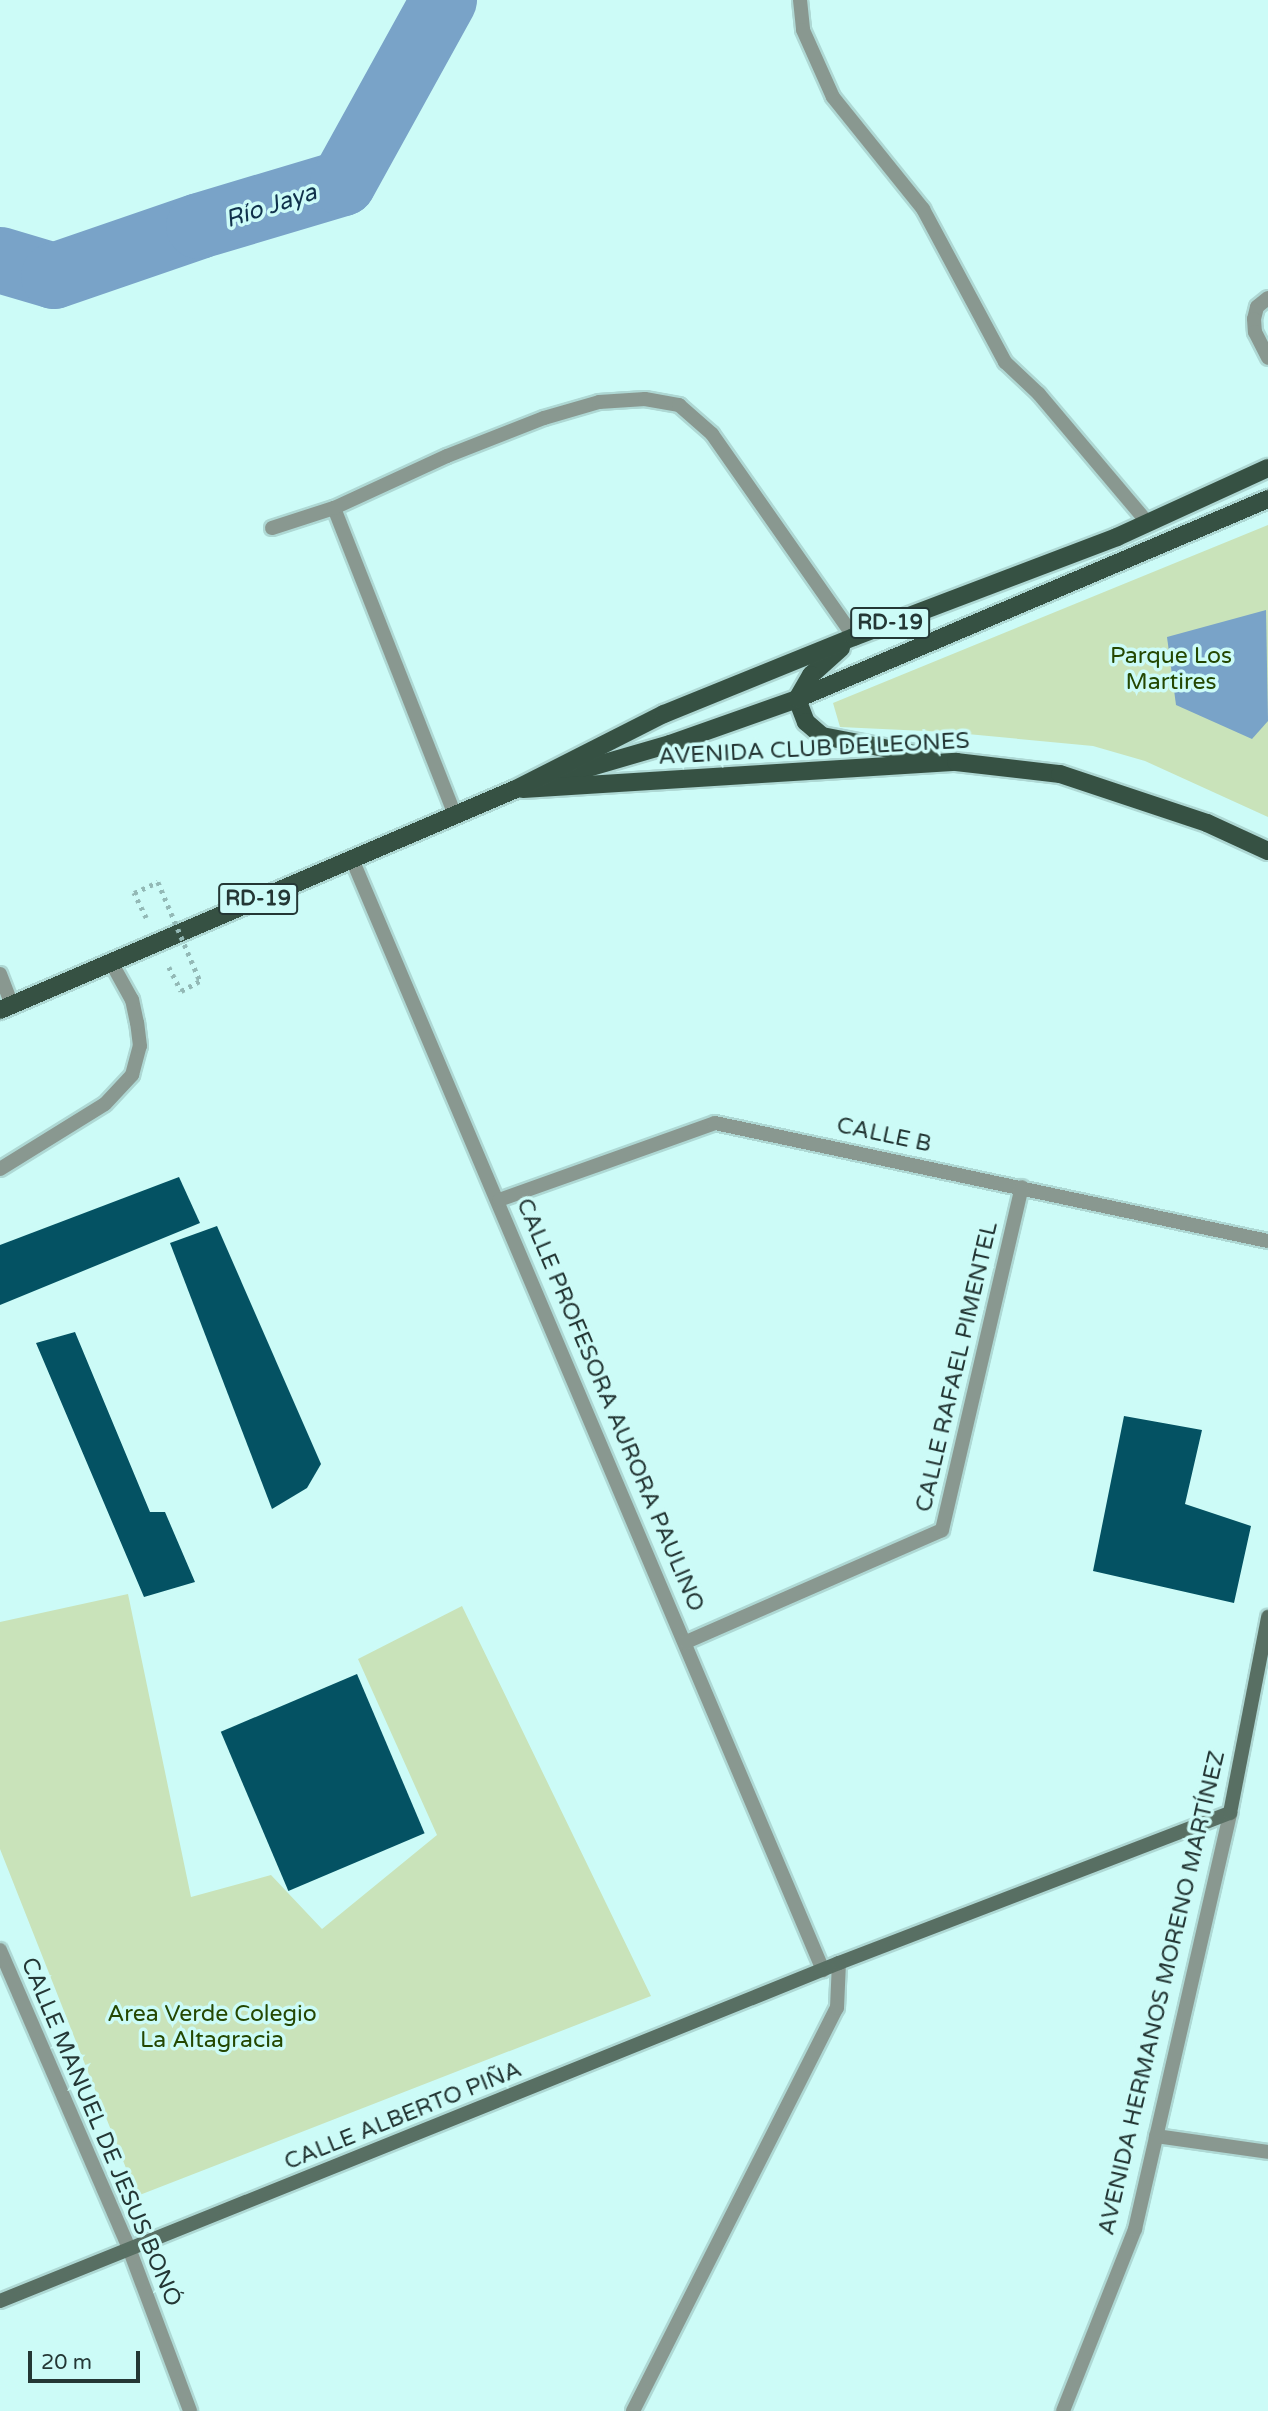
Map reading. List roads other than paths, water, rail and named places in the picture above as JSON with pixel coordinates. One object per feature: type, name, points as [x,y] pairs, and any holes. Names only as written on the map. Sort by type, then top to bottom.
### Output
[{"type":"main road","name":"RD-19","points":[[6,1007],[516,789],[664,714],[854,637],[1117,537],[1268,468]]},
{"type":"main road","name":"RD-19","points":[[516,789],[670,744],[797,699],[1268,499]]},
{"type":"main road","points":[[854,637],[811,676],[797,699],[807,722],[822,736],[956,762]]},
{"type":"main road","name":"AVENIDA CLUB DE LEONES","points":[[516,789],[956,762],[1060,774],[1207,823],[1268,851]]},
{"type":"street","points":[[800,0],[803,30],[833,97],[923,209],[1004,362],[1039,394],[1147,522]]},
{"type":"street","points":[[1268,298],[1257,307],[1254,319],[1255,332],[1268,358]]},
{"type":"street","points":[[272,528],[334,508],[447,456],[544,418],[599,402],[645,398],[678,405],[712,434],[744,476],[854,637]]},
{"type":"street","points":[[334,508],[455,815]]},
{"type":"street","name":"CALLE PROFESORA AURORA PAULINO","points":[[352,859],[499,1200],[823,1970]]},
{"type":"street","points":[[0,1169],[105,1104],[132,1075],[140,1046],[137,1023],[132,1000],[111,962]]},
{"type":"street","points":[[0,974],[6,1007]]},
{"type":"street","name":"CALLE B","points":[[499,1200],[715,1123],[1268,1241]]},
{"type":"street","name":"CALLE RAFAEL PIMENTEL","points":[[686,1642],[942,1530],[1022,1188]]},
{"type":"street","name":"AVENIDA HERMANOS MORENO MARTÍNEZ","points":[[1063,2411],[1135,2229],[1261,1681],[1268,1617]]},
{"type":"street","name":"CALLE ALBERTO PIÑA","points":[[0,2301],[130,2252],[823,1970],[1230,1813]]},
{"type":"street","name":"CALLE MANUEL DE JESUS BONÓ","points":[[0,1950],[130,2252],[190,2411]]},
{"type":"street","points":[[633,2411],[837,2008],[839,1964]]},
{"type":"street","points":[[1156,2136],[1268,2152]]},
{"type":"water","points":[[1266,610],[1268,721],[1252,739],[1176,705],[1167,637]]},
{"type":"waterway","name":"Río Jaya","points":[[0,260],[54,276],[199,226],[343,183],[444,0]]},
{"type":"park label","name":"Parque Los Martires","points":[[1171,669]]},
{"type":"park label","name":"Area Verde Colegio La Altagracia","points":[[212,2027]]}]
